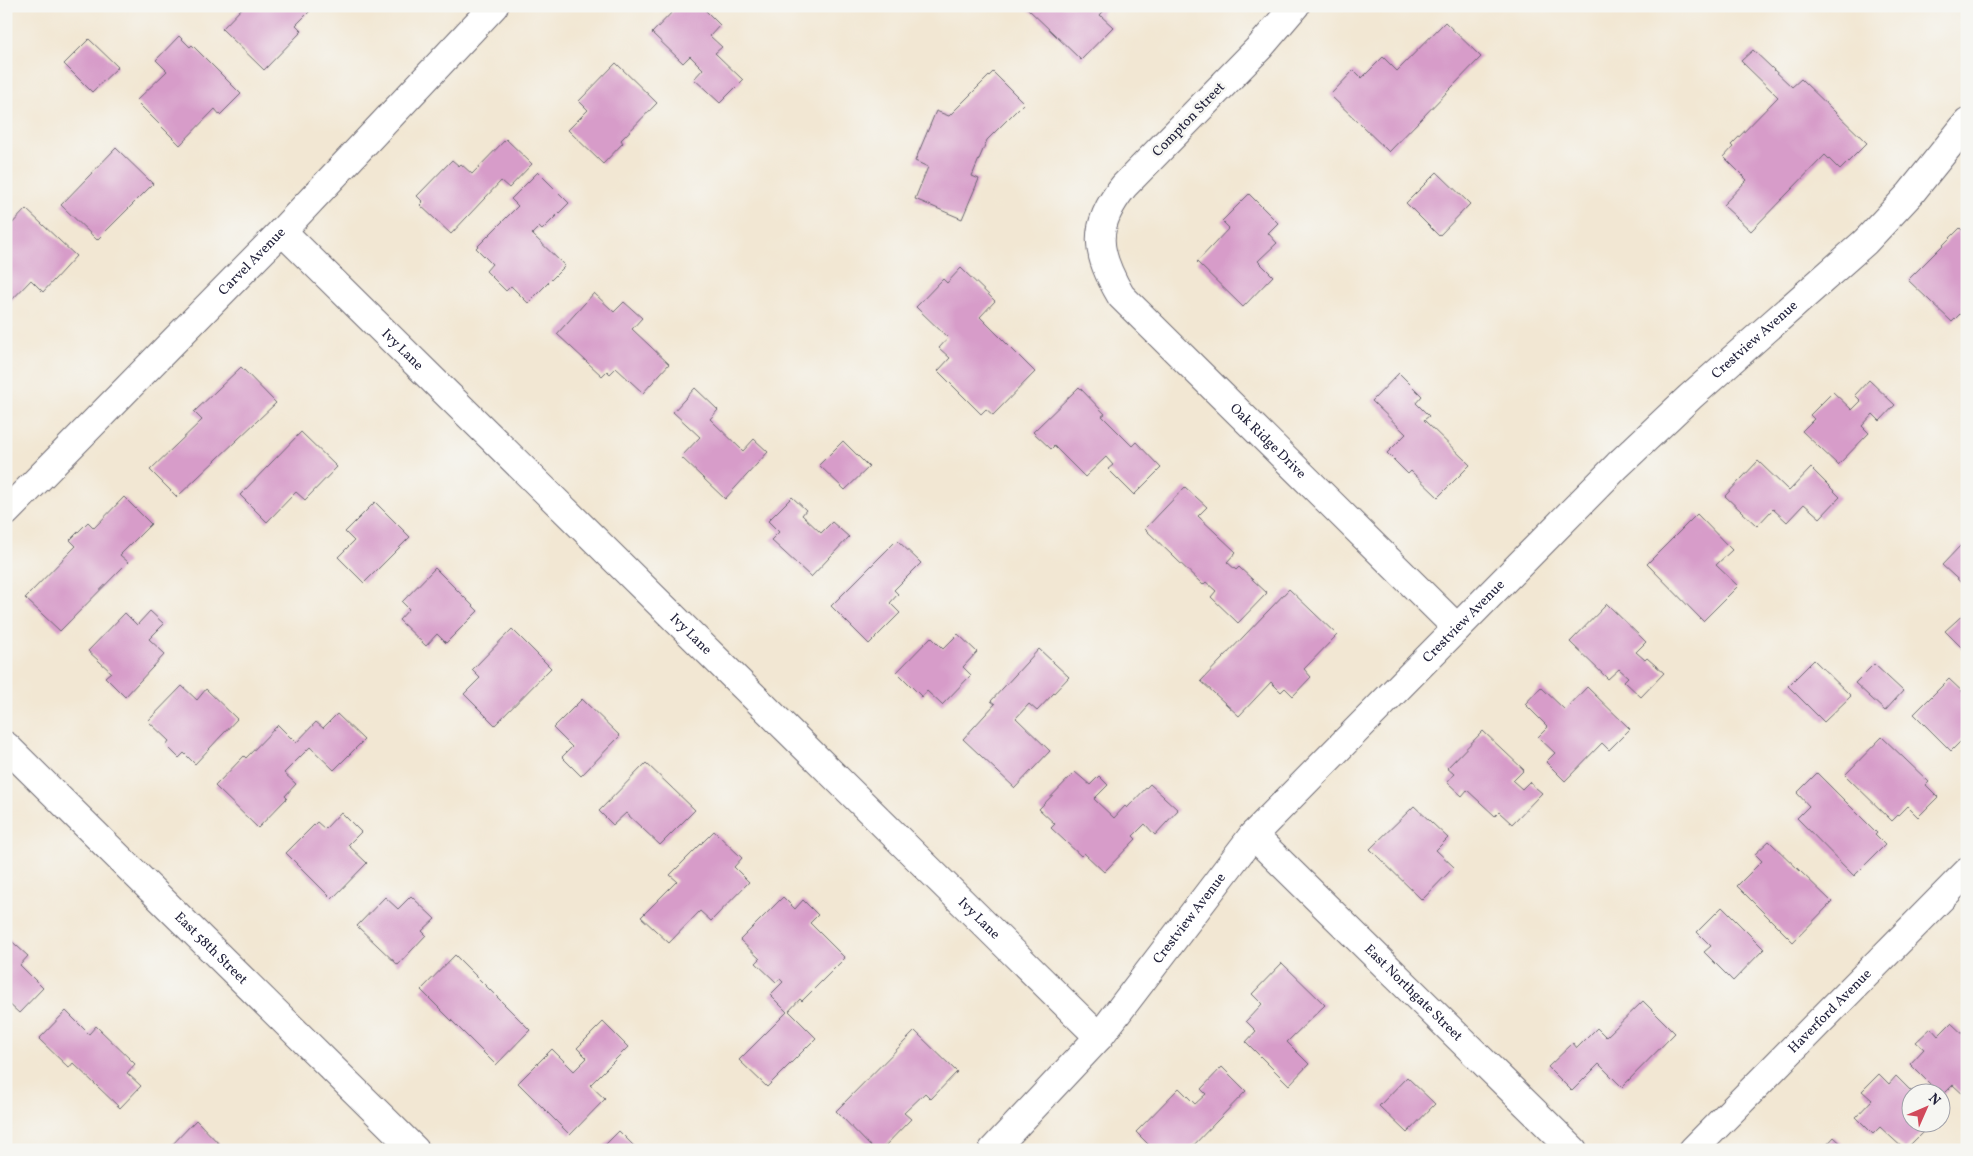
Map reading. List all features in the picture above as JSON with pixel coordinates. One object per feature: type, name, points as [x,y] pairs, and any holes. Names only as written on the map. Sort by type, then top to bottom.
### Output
[{"type":"street","name":"Carvel Avenue","points":[[6,512],[282,231],[494,6]]},
{"type":"street","name":"Compton Street","points":[[1101,242],[1106,216],[1114,198],[1260,47],[1294,6]]},
{"type":"street","name":"Crestview Avenue","points":[[993,1150],[1099,1037],[1253,835],[1649,436],[1733,358],[1865,242],[1910,194],[1967,123]]},
{"type":"street","name":"Ivy Lane","points":[[282,231],[1099,1037]]},
{"type":"street","name":"Oak Ridge Drive","points":[[1101,242],[1104,264],[1121,296],[1457,628]]},
{"type":"street","name":"East 58th Street","points":[[6,746],[415,1150]]},
{"type":"street","name":"East Northgate Street","points":[[1253,835],[1573,1150]]},
{"type":"street","name":"Haverford Avenue","points":[[1694,1150],[1967,872]]},
{"type":"building","points":[[244,6],[315,6],[296,25],[302,31],[264,70],[222,29]]},
{"type":"building","points":[[678,6],[701,6],[720,25],[710,36],[722,47],[715,53],[743,80],[720,103],[694,79],[703,69],[690,56],[683,63],[652,33]]},
{"type":"building","points":[[1027,6],[1108,6],[1100,15],[1113,27],[1081,60]]},
{"type":"building","points":[[1445,22],[1481,57],[1389,152],[1330,95],[1354,70],[1362,78],[1383,57],[1397,71]]},
{"type":"building","points":[[179,36],[190,47],[192,45],[241,94],[220,115],[215,109],[180,145],[136,101],[167,71],[156,60]]},
{"type":"building","points":[[89,39],[118,67],[92,92],[64,64]]},
{"type":"building","points":[[1753,50],[1792,87],[1801,79],[1867,143],[1840,170],[1825,155],[1751,231],[1723,205],[1747,180],[1724,157],[1733,147],[1731,145],[1778,97],[1741,61]]},
{"type":"building","points":[[616,63],[657,103],[621,140],[623,143],[603,164],[568,130],[588,110],[579,101]]},
{"type":"building","points":[[993,72],[1024,103],[987,140],[972,176],[979,179],[962,219],[915,199],[928,167],[915,161],[936,111],[949,116]]},
{"type":"building","points":[[506,139],[532,164],[509,188],[501,181],[451,234],[420,205],[423,202],[417,196],[452,160],[459,166],[461,164],[472,174]]},
{"type":"building","points":[[116,148],[153,184],[97,240],[61,205]]},
{"type":"building","points":[[538,172],[569,203],[542,230],[539,227],[532,234],[565,266],[528,303],[511,286],[506,291],[486,271],[492,264],[476,248],[518,206],[511,199]]},
{"type":"building","points":[[1437,172],[1470,204],[1439,236],[1406,203]]},
{"type":"building","points":[[1249,194],[1278,223],[1268,233],[1277,243],[1258,261],[1273,276],[1243,307],[1197,262],[1229,228],[1222,221]]},
{"type":"building","points":[[26,209],[76,256],[43,292],[31,280],[6,306],[6,230]]},
{"type":"building","points":[[1960,228],[1967,235],[1967,307],[1952,322],[1908,280]]},
{"type":"building","points":[[961,268],[995,301],[980,317],[1035,372],[993,415],[986,409],[981,414],[938,371],[950,358],[939,348],[948,338],[916,307],[943,279],[947,283]]},
{"type":"building","points":[[594,293],[614,312],[624,302],[642,318],[632,329],[669,364],[643,393],[616,368],[610,374],[607,371],[602,376],[557,334]]},
{"type":"building","points":[[241,367],[276,403],[177,497],[150,470],[202,420],[194,412]]},
{"type":"building","points":[[1399,373],[1422,396],[1416,403],[1429,416],[1424,420],[1470,465],[1438,497],[1411,471],[1408,474],[1387,453],[1406,434],[1372,401]]},
{"type":"building","points":[[1869,380],[1895,405],[1880,421],[1873,414],[1862,426],[1869,433],[1838,465],[1802,431],[1814,419],[1810,415],[1833,392],[1852,410],[1861,401],[1855,395]]},
{"type":"building","points":[[1079,387],[1105,414],[1102,416],[1132,446],[1136,442],[1161,468],[1134,495],[1108,469],[1113,465],[1106,457],[1085,477],[1054,446],[1051,449],[1033,432]]},
{"type":"building","points":[[695,388],[718,410],[710,419],[743,451],[754,439],[768,452],[725,499],[681,457],[700,437],[673,412]]},
{"type":"building","points":[[301,432],[337,467],[305,500],[296,492],[267,522],[240,495]]},
{"type":"building","points":[[843,441],[869,467],[845,490],[819,465]]},
{"type":"building","points":[[1758,461],[1789,491],[1811,468],[1840,497],[1820,518],[1804,504],[1787,522],[1773,509],[1757,526],[1725,496]]},
{"type":"building","points":[[1185,487],[1207,507],[1198,516],[1236,552],[1227,562],[1236,570],[1239,567],[1267,593],[1238,623],[1211,597],[1216,591],[1206,582],[1203,585],[1145,529]]},
{"type":"building","points":[[124,497],[151,524],[120,555],[128,562],[60,631],[25,598],[76,546],[70,540],[88,522],[94,528]]},
{"type":"building","points":[[792,497],[806,510],[802,515],[821,533],[832,522],[849,537],[811,577],[771,540],[779,532],[768,521]]},
{"type":"building","points":[[375,502],[410,537],[364,583],[338,557],[354,541],[345,532]]},
{"type":"building","points":[[1697,514],[1732,550],[1716,565],[1738,586],[1703,621],[1647,564]]},
{"type":"building","points":[[897,540],[921,563],[894,590],[898,594],[890,603],[900,613],[869,644],[831,606]]},
{"type":"building","points":[[1961,545],[1967,551],[1967,588],[1942,565]]},
{"type":"building","points":[[435,568],[478,611],[446,643],[437,634],[426,646],[399,620],[409,609],[402,602]]},
{"type":"building","points":[[1289,589],[1337,635],[1304,669],[1311,677],[1293,696],[1285,688],[1281,692],[1271,682],[1239,716],[1201,681]]},
{"type":"building","points":[[1607,604],[1646,642],[1636,652],[1645,660],[1647,658],[1664,673],[1641,697],[1624,681],[1628,677],[1619,669],[1608,679],[1570,642]]},
{"type":"building","points":[[150,611],[164,624],[149,639],[165,654],[125,697],[105,677],[111,672],[88,651],[125,613],[137,625]]},
{"type":"building","points":[[1967,611],[1967,653],[1945,631]]},
{"type":"building","points":[[512,629],[551,668],[495,725],[464,694],[480,678],[472,670]]},
{"type":"building","points":[[958,634],[977,652],[963,667],[971,675],[942,705],[927,691],[922,697],[897,672],[931,637],[943,649]]},
{"type":"building","points":[[1039,649],[1069,677],[1037,711],[1029,704],[1016,718],[1050,751],[1015,788],[963,739],[995,704],[991,701]]},
{"type":"building","points":[[1814,660],[1851,696],[1824,722],[1788,686]]},
{"type":"building","points":[[1874,664],[1903,691],[1885,711],[1855,683]]},
{"type":"building","points":[[1949,679],[1967,696],[1967,735],[1951,751],[1914,714]]},
{"type":"building","points":[[182,686],[197,700],[206,689],[237,719],[195,764],[184,753],[179,758],[166,745],[169,741],[148,721]]},
{"type":"building","points":[[1541,687],[1565,710],[1587,687],[1630,729],[1609,750],[1602,743],[1565,781],[1546,762],[1555,753],[1538,737],[1548,727],[1525,704]]},
{"type":"building","points":[[582,699],[620,736],[581,776],[562,757],[572,747],[553,728]]},
{"type":"building","points":[[337,714],[364,740],[334,770],[310,747],[284,773],[296,784],[285,796],[287,798],[258,828],[215,786],[278,725],[296,743],[316,722],[323,728]]},
{"type":"building","points":[[1483,731],[1524,770],[1513,781],[1522,789],[1529,782],[1542,793],[1512,824],[1499,812],[1495,816],[1467,790],[1462,796],[1447,782],[1454,774],[1447,768]]},
{"type":"building","points":[[1882,737],[1929,782],[1926,785],[1938,797],[1918,817],[1907,806],[1892,821],[1845,775]]},
{"type":"building","points":[[646,763],[695,810],[660,845],[626,813],[613,825],[599,811]]},
{"type":"building","points":[[1075,772],[1090,785],[1099,776],[1108,785],[1094,799],[1114,818],[1125,806],[1127,808],[1150,784],[1178,810],[1155,835],[1145,824],[1133,836],[1136,839],[1104,872],[1084,853],[1081,856],[1051,828],[1055,824],[1039,809]]},
{"type":"building","points":[[1817,773],[1877,833],[1875,835],[1885,845],[1854,876],[1797,818],[1809,806],[1797,793]]},
{"type":"building","points":[[1414,806],[1448,838],[1436,850],[1454,867],[1422,900],[1370,849]]},
{"type":"building","points":[[341,812],[361,832],[348,845],[367,863],[332,899],[286,853],[317,822],[325,829]]},
{"type":"building","points":[[714,831],[742,858],[734,867],[749,882],[711,921],[700,911],[669,943],[641,917],[677,881],[670,875]]},
{"type":"building","points":[[1769,841],[1832,902],[1793,942],[1737,886],[1762,861],[1755,854]]},
{"type":"building","points":[[411,896],[435,919],[422,931],[426,935],[398,965],[357,926],[385,897],[398,909]]},
{"type":"building","points":[[783,897],[795,909],[803,900],[818,915],[810,923],[845,958],[802,1001],[800,999],[789,1011],[816,1038],[767,1087],[739,1060],[787,1012],[770,995],[783,982],[780,979],[776,982],[756,963],[760,959],[740,940]]},
{"type":"building","points":[[1722,907],[1764,949],[1733,981],[1704,952],[1711,946],[1697,932]]},
{"type":"building","points":[[6,936],[28,956],[20,965],[43,988],[19,1013],[6,1001]]},
{"type":"building","points":[[455,955],[530,1030],[496,1065],[421,990]]},
{"type":"building","points":[[1282,963],[1325,1005],[1287,1042],[1309,1064],[1289,1085],[1246,1042],[1256,1031],[1246,1021],[1262,1004],[1252,994]]},
{"type":"building","points":[[1643,1001],[1675,1033],[1622,1087],[1599,1064],[1572,1091],[1548,1067],[1573,1043],[1577,1048],[1597,1028],[1606,1037]]},
{"type":"building","points":[[66,1011],[89,1034],[96,1026],[135,1064],[127,1073],[141,1086],[120,1108],[73,1063],[69,1068],[39,1039]]},
{"type":"building","points":[[603,1022],[628,1047],[590,1085],[605,1099],[570,1135],[518,1083],[552,1049],[574,1071],[587,1058],[577,1048]]},
{"type":"building","points":[[1951,1023],[1967,1038],[1966,1097],[1953,1085],[1950,1088],[1950,1084],[1930,1084],[1910,1064],[1924,1049],[1916,1042],[1931,1028],[1938,1036]]},
{"type":"building","points":[[915,1031],[957,1072],[931,1099],[925,1093],[904,1113],[911,1119],[881,1150],[874,1150],[836,1111]]},
{"type":"building","points":[[1222,1067],[1246,1091],[1189,1150],[1154,1150],[1136,1132],[1179,1088],[1195,1104],[1206,1094],[1201,1089]]},
{"type":"building","points":[[1879,1074],[1889,1084],[1896,1076],[1904,1084],[1900,1084],[1900,1134],[1921,1134],[1905,1150],[1880,1127],[1873,1134],[1856,1117],[1872,1100],[1862,1091]]},
{"type":"building","points":[[1407,1077],[1435,1104],[1407,1133],[1379,1106]]},
{"type":"building","points":[[196,1120],[225,1150],[167,1150]]},
{"type":"building","points":[[619,1131],[638,1150],[600,1150]]},
{"type":"building","points":[[1834,1137],[1848,1150],[1822,1150]]}]
